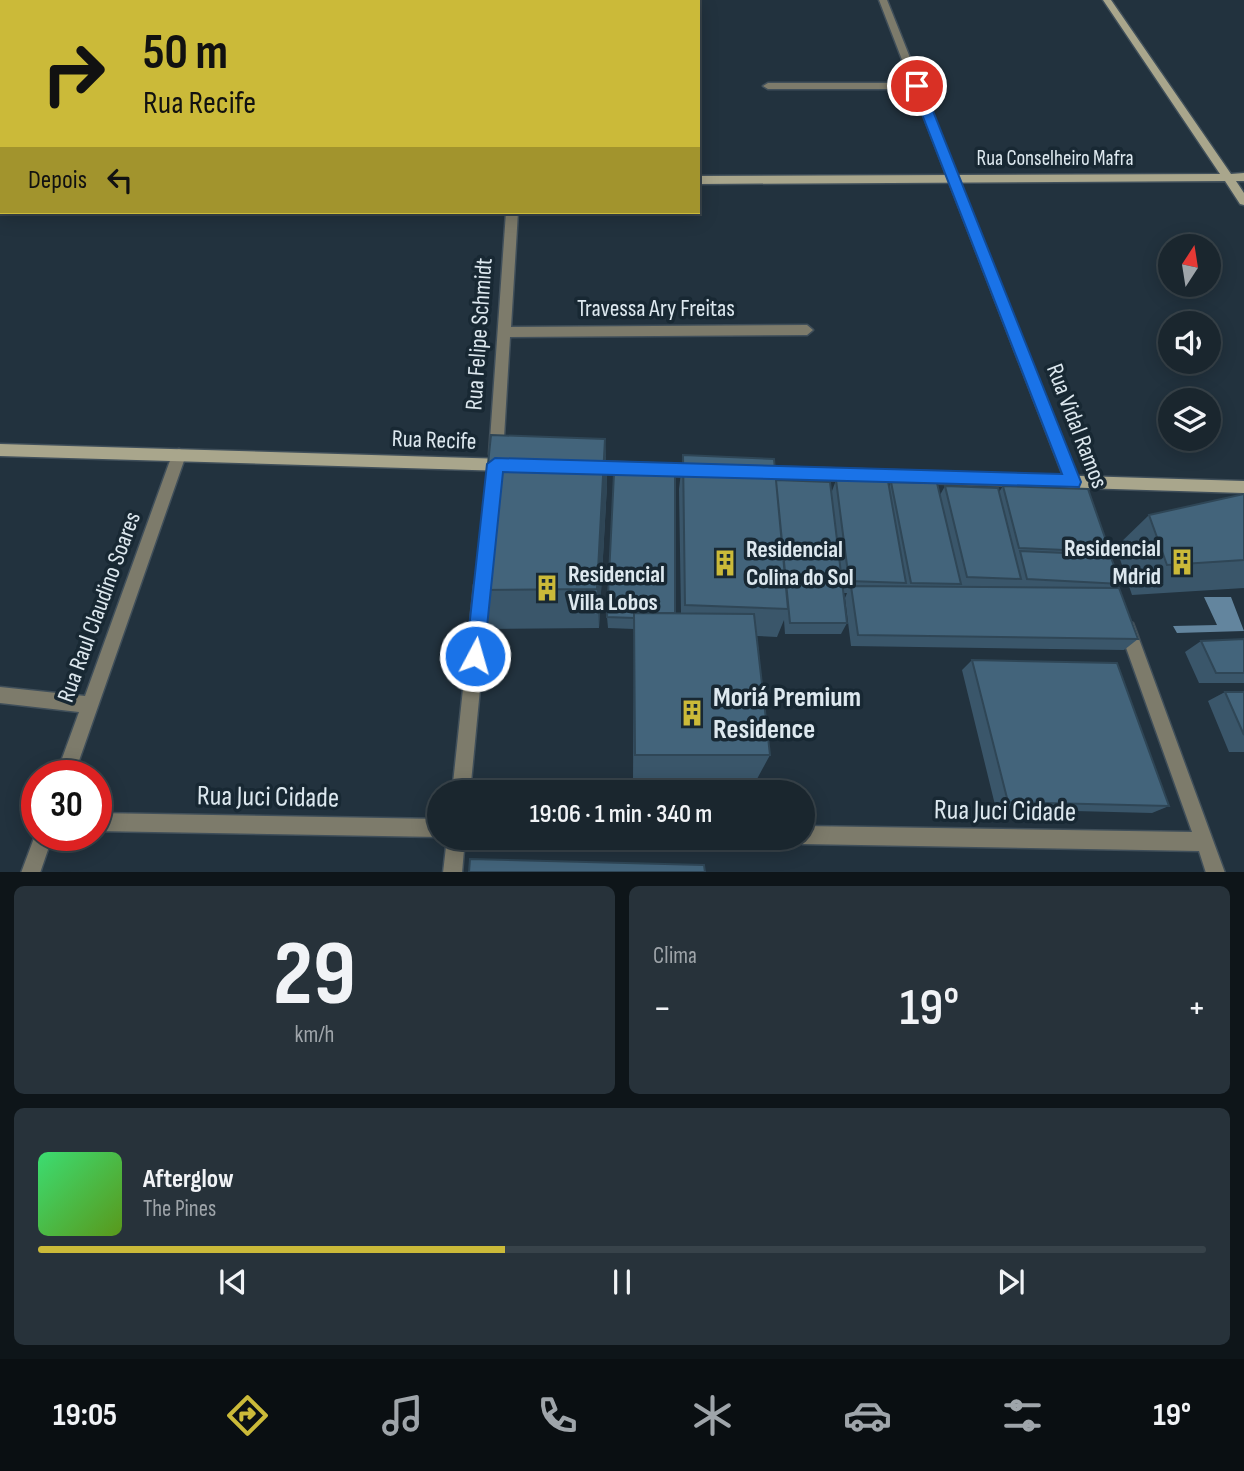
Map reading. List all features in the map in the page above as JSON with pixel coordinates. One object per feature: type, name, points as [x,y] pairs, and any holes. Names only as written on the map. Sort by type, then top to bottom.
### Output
[{"type":"street","name":"Rua Vidal Ramos","points":[[883,0],[1083,508]]},
{"type":"street","points":[[1107,0],[1244,201]]},
{"type":"street","points":[[768,86],[917,86]]},
{"type":"street","name":"Rua Conselheiro Mafra","points":[[700,180],[1244,177]]},
{"type":"street","name":"Rua Felipe Schmidt","points":[[494,471],[512,214]]},
{"type":"street","name":"Travessa Ary Freitas","points":[[504,332],[807,330]]},
{"type":"street","name":"Rua Recife","points":[[0,450],[179,455],[494,471],[523,465]]},
{"type":"street","name":"Rua Raul Claudino Soares","points":[[70,760],[179,455]]},
{"type":"street","points":[[578,467],[715,471]]},
{"type":"street","points":[[743,472],[1244,487]]},
{"type":"street","points":[[462,780],[484,574]]},
{"type":"street","points":[[1121,611],[1216,872]]},
{"type":"street","points":[[0,695],[90,705]]},
{"type":"street","name":"Rua Juci Cidade","points":[[112,822],[427,828]]},
{"type":"street","name":"Rua Juci Cidade","points":[[815,835],[1205,842]]},
{"type":"street","points":[[452,872],[455,850]]},
{"type":"street","points":[[30,872],[38,851]]},
{"type":"water","points":[[1204,597],[1231,597],[1244,631],[1177,633],[1173,626],[1217,625]]},
{"type":"building","name":"Residencial Villa Lobos","points":[[491,435],[605,439],[597,589],[475,590]]},
{"type":"building","name":"Residencial Colina do Sol","points":[[683,455],[774,459],[788,609],[685,605]]},
{"type":"building","points":[[614,473],[675,475],[675,613],[634,613],[634,618],[607,617]]},
{"type":"building","points":[[776,480],[830,482],[847,623],[790,623]]},
{"type":"building","points":[[836,480],[888,481],[906,583],[849,581]]},
{"type":"building","points":[[891,482],[937,483],[961,584],[911,583]]},
{"type":"building","points":[[945,486],[998,488],[1021,579],[967,577]]},
{"type":"building","points":[[1003,486],[1088,489],[1110,552],[1019,548]]},
{"type":"building","points":[[1244,494],[1244,560],[1167,565],[1149,515]]},
{"type":"building","points":[[1020,551],[1110,555],[1121,584],[1027,579]]},
{"type":"building","points":[[851,586],[1119,588],[1138,639],[858,635]]},
{"type":"building","name":"Moriá Premium Residence","points":[[634,613],[754,614],[770,755],[635,755]]},
{"type":"building","points":[[1244,639],[1244,673],[1216,673],[1201,641]]},
{"type":"building","points":[[972,660],[1117,663],[1169,806],[1008,802]]},
{"type":"building","points":[[1225,692],[1244,692],[1244,735]]},
{"type":"building","points":[[470,859],[704,865],[705,872],[469,872]]},
{"type":"place","name":"Residencial Mdrid","points":[[1182,562]]},
{"type":"place","name":"Residencial Colina do Sol","points":[[725,563]]},
{"type":"place","name":"Residencial Villa Lobos","points":[[547,588]]},
{"type":"place","name":"Moriá Premium Residence","points":[[692,713]]},
{"type":"route","points":[[475,656],[495,464],[1073,482],[917,86]]}]
